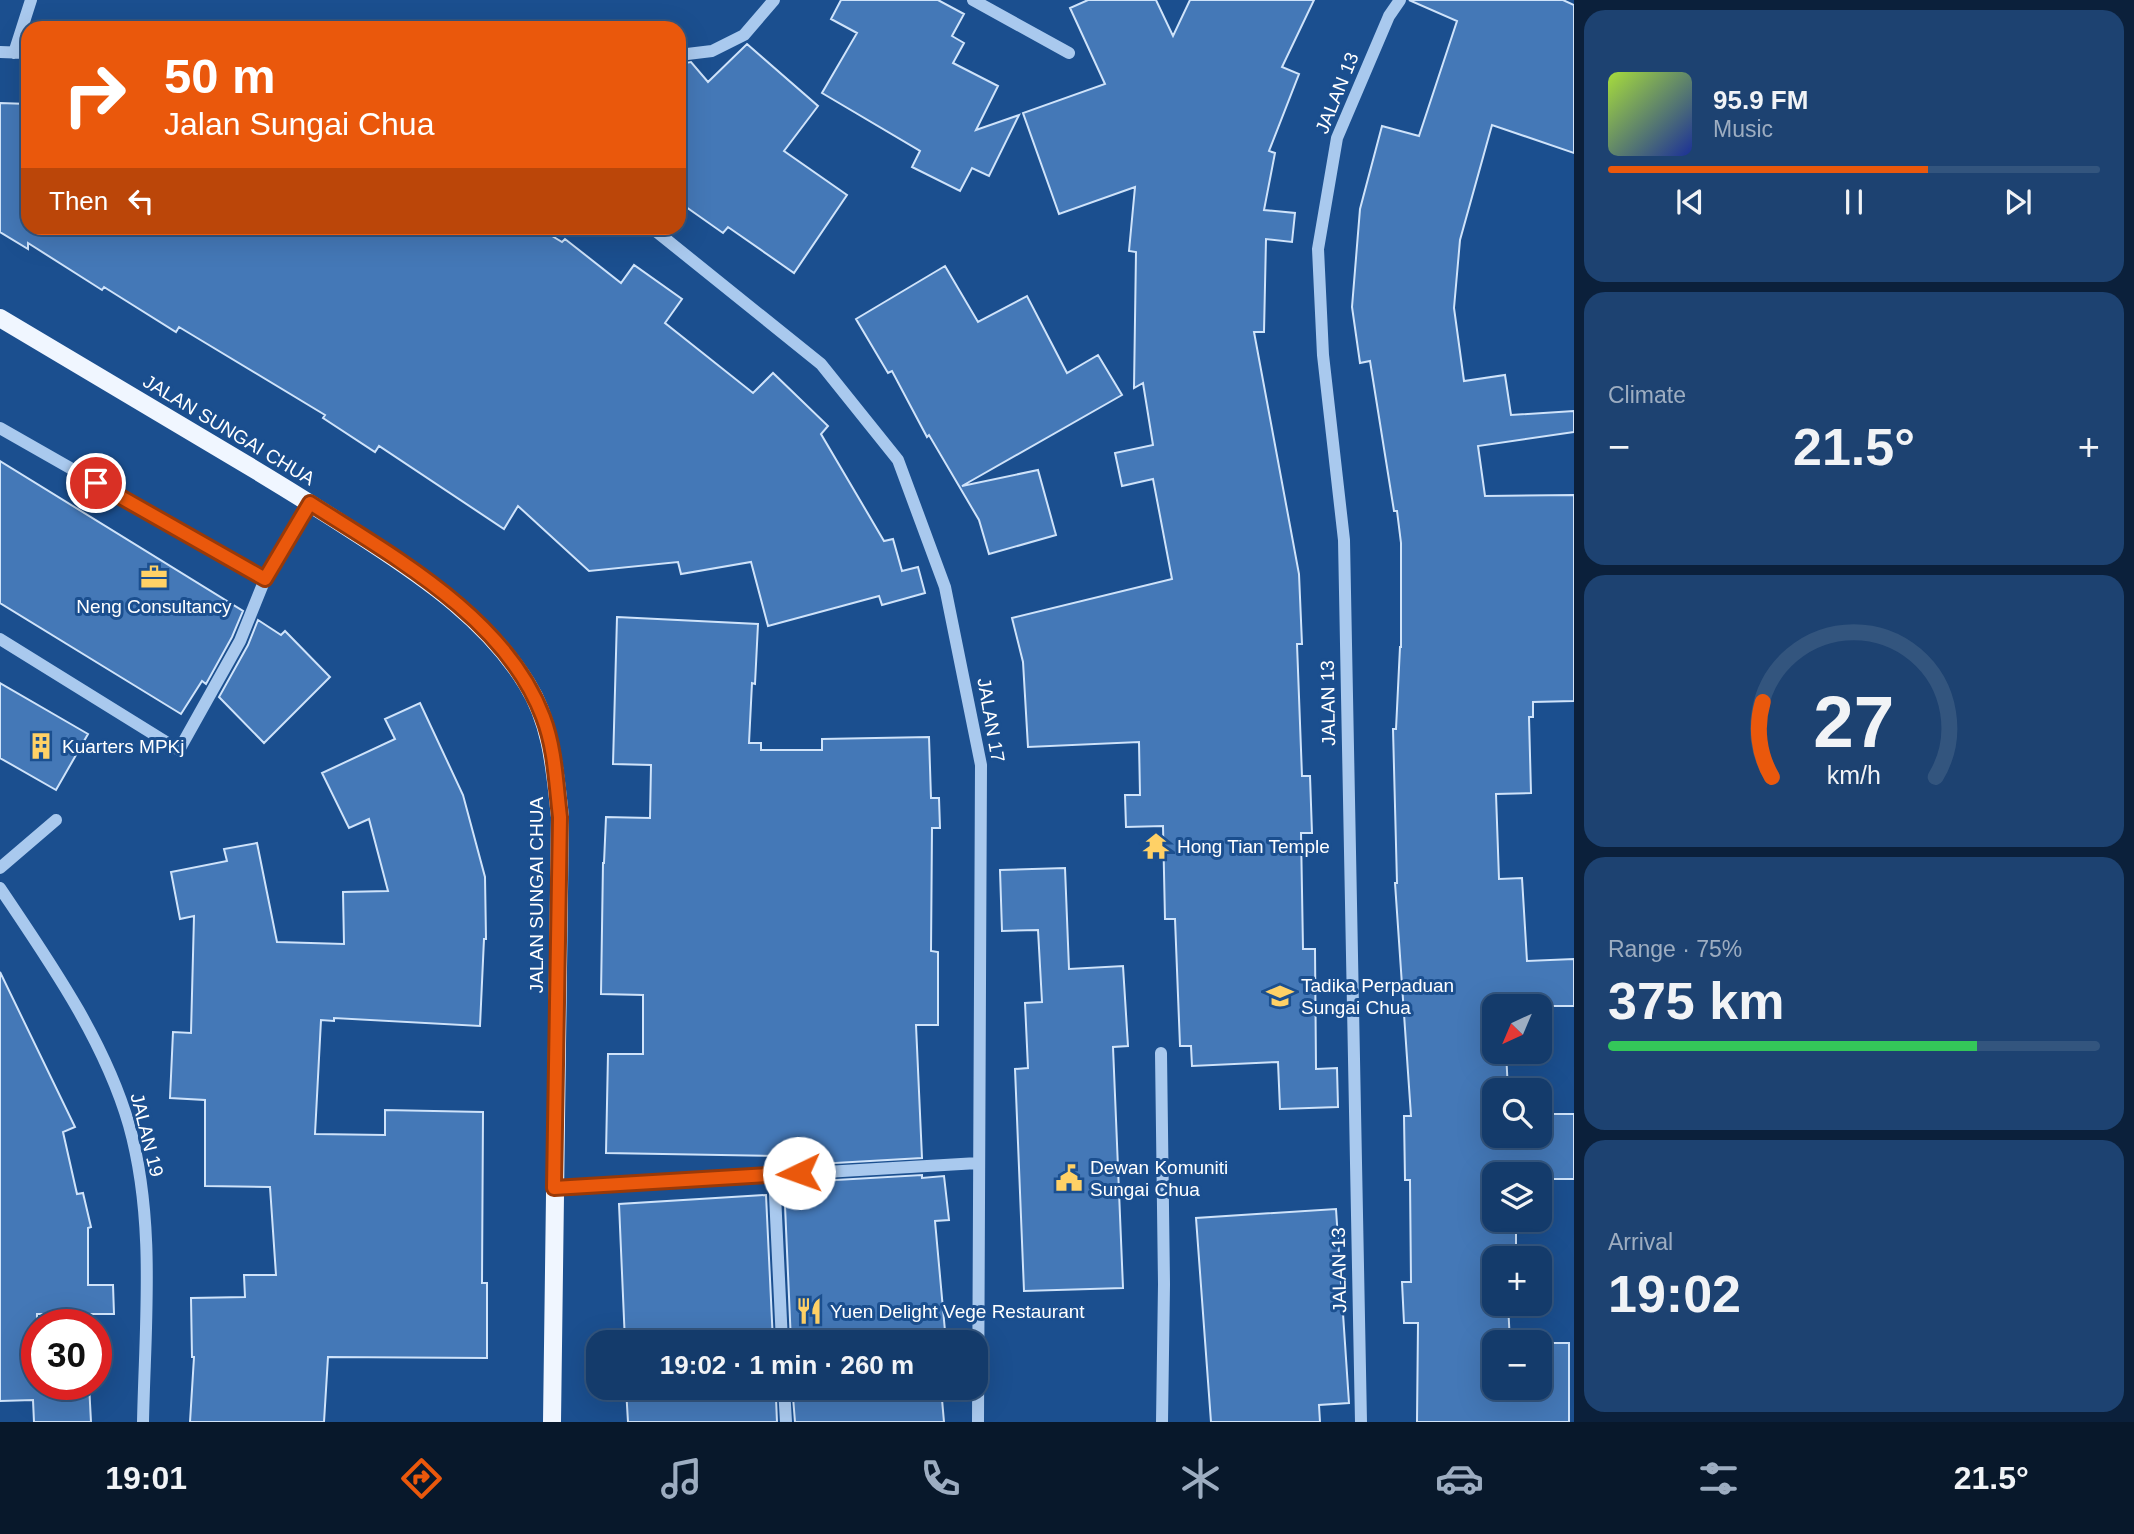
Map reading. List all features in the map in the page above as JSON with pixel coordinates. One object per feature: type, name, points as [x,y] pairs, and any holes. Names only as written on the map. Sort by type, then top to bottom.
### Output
[{"type":"main road","name":"JALAN SUNGAI CHUA","points":[[0,318],[310,503],[423,577],[463,610],[506,653],[529,686],[543,718],[554,761],[560,817],[552,1422]]},
{"type":"street","points":[[24,21],[31,0]]},
{"type":"street","points":[[686,54],[712,51],[744,35],[774,0]]},
{"type":"street","points":[[973,0],[1069,53]]},
{"type":"street","name":"JALAN 13","points":[[1361,1422],[1344,540],[1323,355],[1318,249],[1337,138],[1389,16],[1400,0]]},
{"type":"street","points":[[14,53],[21,31]]},
{"type":"street","points":[[0,52],[21,53]]},
{"type":"street","name":"JALAN 17","points":[[661,235],[821,364],[898,460],[944,587],[981,765],[978,1422]]},
{"type":"street","points":[[0,428],[265,579]]},
{"type":"street","points":[[0,639],[178,750],[240,641],[265,579],[310,503]]},
{"type":"street","points":[[0,868],[56,820]]},
{"type":"street","name":"JALAN 19","points":[[0,888],[93,1038],[113,1080],[129,1125],[141,1188],[146,1251],[143,1422]]},
{"type":"street","points":[[1161,1053],[1164,1284],[1162,1422]]},
{"type":"street","points":[[554,1188],[978,1163]]},
{"type":"street","points":[[774,1174],[781,1330]]},
{"type":"street","points":[[785,1400],[786,1422]]},
{"type":"building","points":[[841,0],[938,0],[964,14],[952,36],[964,43],[953,63],[998,86],[976,130],[1019,115],[989,176],[972,168],[960,191],[912,167],[920,151],[822,93],[857,33],[831,19]]},
{"type":"building","points":[[1088,0],[1156,0],[1173,36],[1190,0],[1314,0],[1282,67],[1299,74],[1269,151],[1275,153],[1264,210],[1295,213],[1292,242],[1266,239],[1264,332],[1254,332],[1299,574],[1302,644],[1297,644],[1302,776],[1310,776],[1312,833],[1301,833],[1303,949],[1315,949],[1316,1069],[1337,1068],[1338,1107],[1280,1109],[1278,1062],[1192,1066],[1191,1046],[1180,1046],[1175,919],[1165,919],[1163,826],[1126,827],[1125,795],[1140,795],[1139,742],[1028,747],[1023,662],[1012,618],[1172,579],[1153,479],[1122,486],[1115,453],[1153,445],[1143,383],[1134,388],[1136,252],[1129,251],[1135,187],[1059,214],[1023,113],[1105,84],[1070,8]]},
{"type":"building","points":[[1409,0],[1563,0],[1574,5],[1574,153],[1492,125],[1460,240],[1454,308],[1464,381],[1505,375],[1511,415],[1574,411],[1574,432],[1478,446],[1485,496],[1574,495],[1574,701],[1533,702],[1533,717],[1529,717],[1531,793],[1496,794],[1499,879],[1522,878],[1527,961],[1574,959],[1574,1006],[1552,1006],[1552,994],[1482,994],[1482,1064],[1507,1064],[1507,1078],[1482,1078],[1482,1148],[1552,1148],[1552,1114],[1574,1114],[1574,1179],[1552,1179],[1552,1162],[1482,1162],[1482,1232],[1516,1232],[1516,1246],[1482,1246],[1482,1316],[1509,1316],[1509,1330],[1482,1330],[1482,1400],[1552,1400],[1552,1343],[1569,1343],[1569,1422],[1417,1422],[1418,1323],[1404,1323],[1402,1282],[1411,1282],[1410,1180],[1405,1180],[1404,1116],[1411,1116],[1395,883],[1393,729],[1396,729],[1401,647],[1401,543],[1370,361],[1360,363],[1352,307],[1360,209],[1382,126],[1419,136],[1457,21]]},
{"type":"building","points":[[747,44],[818,106],[784,151],[847,195],[794,273],[728,227],[723,233],[686,207],[686,63],[691,62],[708,82]]},
{"type":"building","points":[[0,103],[21,104],[21,235],[550,235],[562,242],[565,239],[621,283],[634,265],[682,299],[665,323],[753,393],[773,373],[828,426],[821,434],[884,541],[893,539],[902,571],[918,567],[925,593],[882,605],[879,596],[768,626],[751,562],[681,574],[678,562],[589,571],[518,506],[504,529],[379,446],[375,452],[323,418],[325,415],[179,327],[176,332],[104,287],[102,290],[28,243],[28,249],[0,232]]},
{"type":"building","points":[[945,266],[978,322],[1027,296],[1067,373],[1098,355],[1122,395],[962,486],[1038,470],[1056,535],[989,554],[979,520],[929,435],[927,437],[892,371],[888,373],[856,319]]},
{"type":"building","points":[[0,461],[243,611],[206,684],[202,681],[181,714],[0,603]]},
{"type":"building","points":[[617,617],[758,624],[749,743],[761,743],[761,750],[822,750],[822,739],[929,737],[931,798],[939,798],[940,828],[932,828],[931,951],[938,952],[938,1025],[916,1025],[922,1158],[783,1166],[783,1156],[606,1153],[608,1054],[643,1054],[643,995],[601,994],[606,817],[650,818],[651,765],[613,764]]},
{"type":"building","points":[[258,620],[281,635],[285,631],[330,677],[264,743],[219,697],[248,645]]},
{"type":"building","name":"Kuarters MPKj","points":[[0,683],[88,734],[56,790],[0,758]]},
{"type":"building","points":[[420,703],[463,795],[485,877],[486,939],[480,1026],[334,1018],[334,1021],[321,1020],[315,1134],[385,1135],[385,1110],[483,1112],[482,1283],[487,1283],[487,1358],[328,1357],[324,1422],[190,1422],[194,1357],[191,1298],[245,1297],[244,1275],[276,1275],[270,1187],[205,1186],[205,1100],[170,1098],[173,1032],[191,1033],[194,916],[180,919],[171,872],[227,861],[224,849],[257,843],[277,942],[344,944],[343,892],[388,891],[369,819],[349,828],[322,773],[395,739],[385,719]]},
{"type":"building","name":"Dewan Komuniti Sungai Chua","points":[[1065,868],[1069,969],[1123,966],[1128,1046],[1113,1047],[1123,1288],[1024,1291],[1015,1069],[1028,1068],[1025,1003],[1042,1002],[1038,930],[1002,931],[1000,870]]},
{"type":"building","points":[[0,972],[75,1127],[63,1132],[77,1194],[83,1193],[91,1227],[88,1228],[88,1285],[113,1285],[114,1314],[112,1309],[21,1309],[21,1400],[33,1400],[0,1401]]},
{"type":"building","points":[[944,1176],[949,1220],[935,1221],[945,1330],[790,1330],[784,1183]]},
{"type":"building","points":[[766,1195],[772,1330],[624,1330],[619,1204]]},
{"type":"building","points":[[1336,1209],[1349,1403],[1319,1405],[1320,1422],[1211,1422],[1196,1218]]},
{"type":"building","points":[[33,1400],[90,1400],[91,1422],[34,1422]]},
{"type":"building","points":[[627,1400],[776,1400],[777,1422],[628,1422]]},
{"type":"building","points":[[793,1400],[942,1400],[944,1422],[795,1422]]},
{"type":"place","name":"Neng Consultancy","points":[[154,577]]},
{"type":"place","name":"Kuarters MPKj","points":[[41,746]]},
{"type":"place","name":"Hong Tian Temple","points":[[1156,846]]},
{"type":"place","name":"Tadika Perpaduan Sungai Chua","points":[[1280,996]]},
{"type":"place","name":"Dewan Komuniti Sungai Chua","points":[[1069,1178]]},
{"type":"place","name":"Yuen Delight Vege Restaurant","points":[[809,1311]]},
{"type":"route","points":[[96,483],[265,579],[310,503],[423,577],[463,610],[506,653],[529,686],[543,718],[554,761],[560,817],[554,1188],[799,1173]]}]
